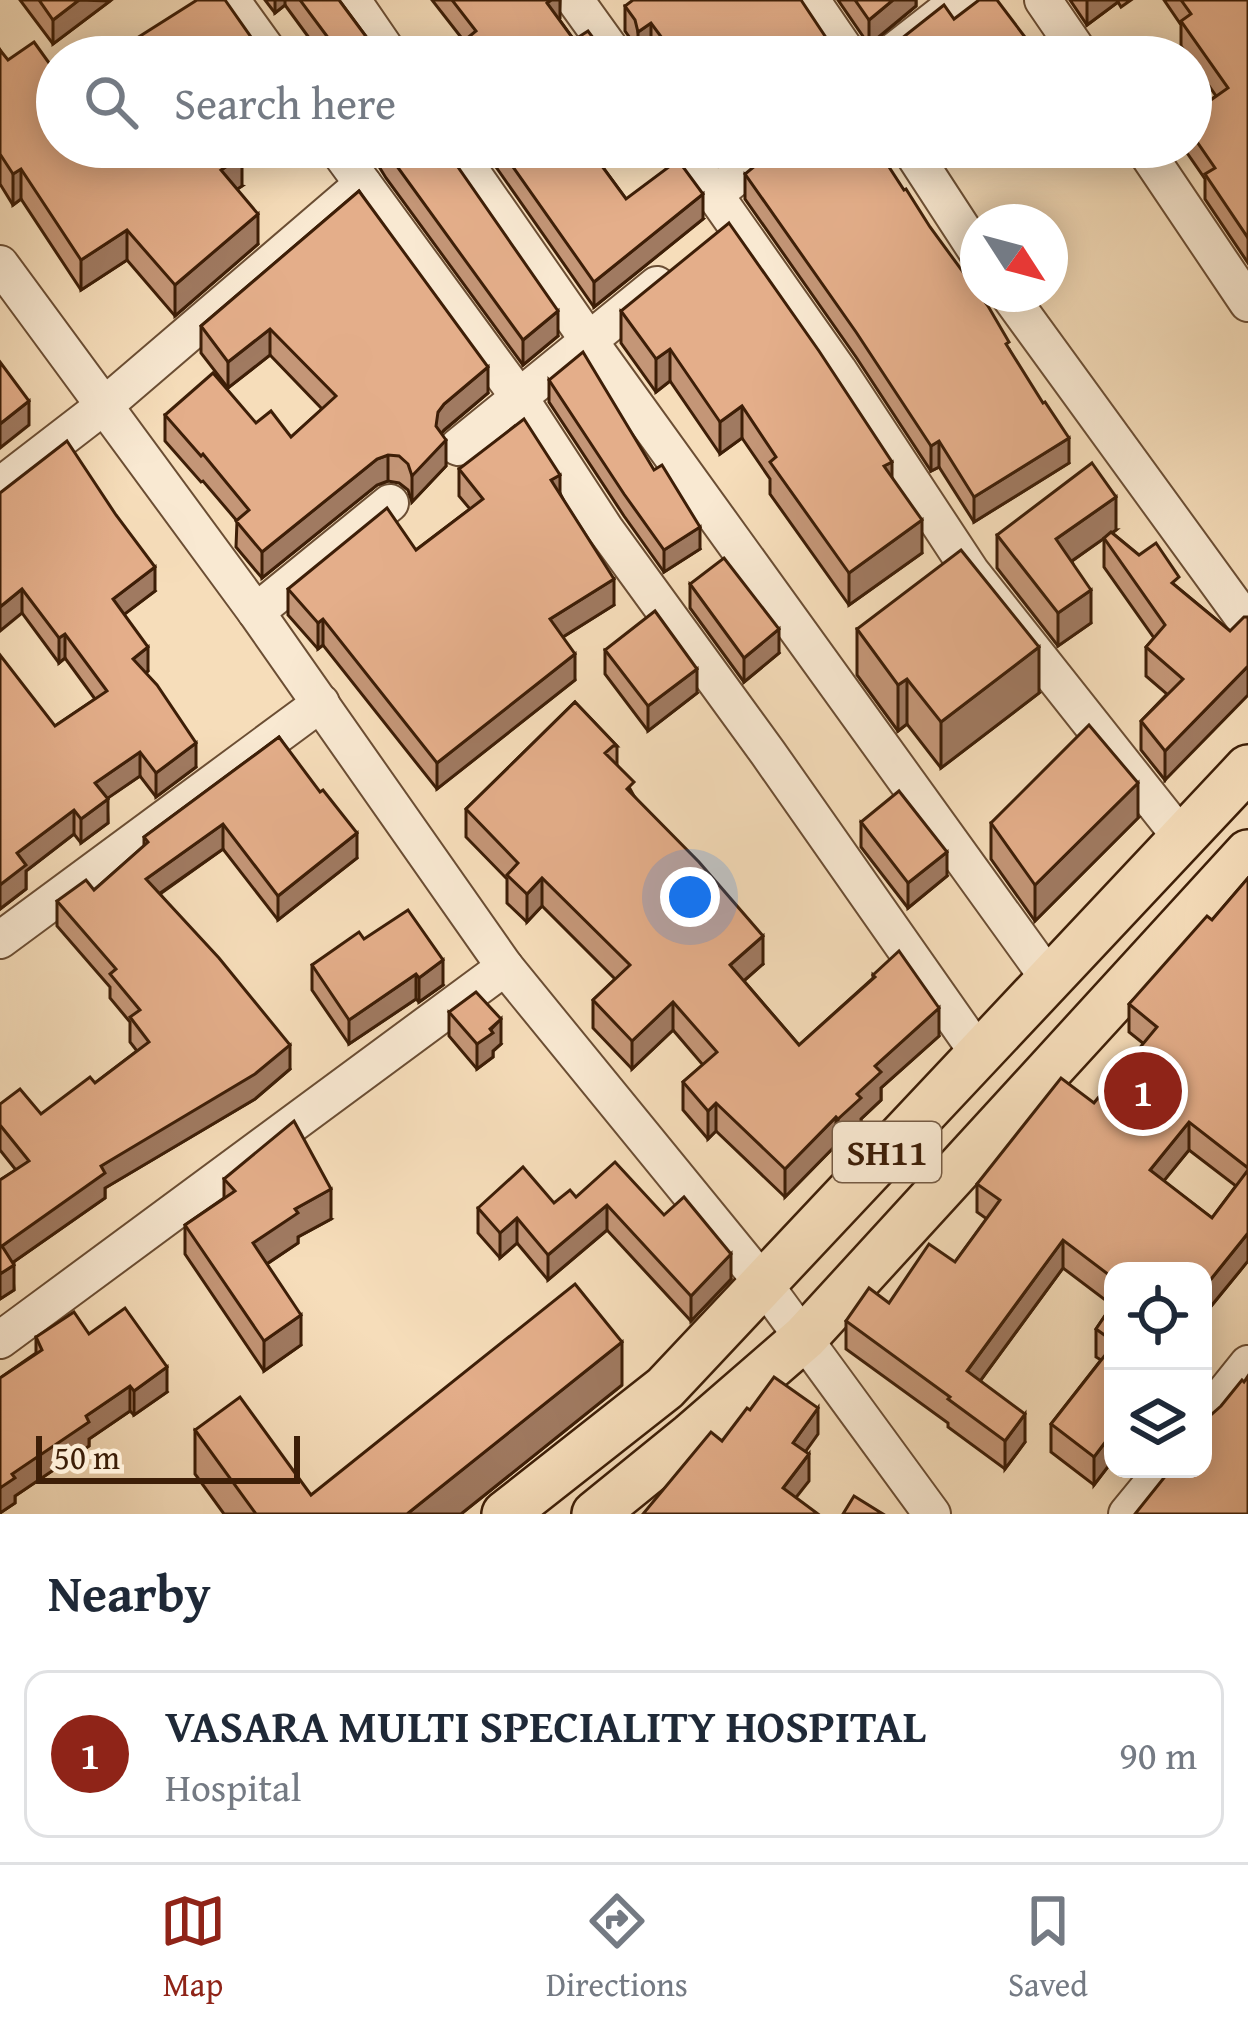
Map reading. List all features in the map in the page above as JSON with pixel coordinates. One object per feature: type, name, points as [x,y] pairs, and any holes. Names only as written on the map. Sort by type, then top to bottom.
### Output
[{"type":"main road","name":"SH11","points":[[505,1514],[665,1388],[1248,768]]},
{"type":"main road","name":"SH11","points":[[595,1514],[805,1337],[1248,854]]},
{"type":"street","points":[[231,0],[257,36]]},
{"type":"street","points":[[352,0],[377,36]]},
{"type":"street","points":[[575,0],[601,36]]},
{"type":"street","points":[[811,0],[836,36]]},
{"type":"street","points":[[914,36],[960,0]]},
{"type":"street","points":[[1043,0],[1068,36]]},
{"type":"street","points":[[351,168],[519,397],[605,529],[769,753],[979,1054]]},
{"type":"street","points":[[469,168],[1050,980]]},
{"type":"street","points":[[693,168],[721,218],[838,370],[971,572],[1181,837]]},
{"type":"street","points":[[721,218],[758,168]]},
{"type":"street","points":[[923,168],[960,225]]},
{"type":"street","points":[[1157,168],[1248,303]]},
{"type":"street","points":[[0,486],[105,405],[363,184]]},
{"type":"street","points":[[0,264],[256,612],[505,968],[763,1282],[932,1514]]},
{"type":"street","points":[[458,447],[679,267]]},
{"type":"street","points":[[1021,312],[1248,624]]},
{"type":"street","points":[[256,612],[390,502]]},
{"type":"street","points":[[0,940],[321,703]]},
{"type":"street","points":[[0,1340],[505,968]]},
{"type":"street","points":[[1212,1409],[1248,1364]]},
{"type":"street","points":[[1127,1514],[1157,1478]]},
{"type":"building","points":[[39,0],[79,0],[53,20]]},
{"type":"building","points":[[197,0],[225,0],[250,36],[140,36]]},
{"type":"building","points":[[300,0],[339,0],[366,36],[327,36]]},
{"type":"building","points":[[452,0],[551,0],[547,3],[571,36],[470,36],[476,31]]},
{"type":"building","points":[[633,0],[801,0],[825,36],[661,36],[651,23],[638,32],[625,6]]},
{"type":"building","points":[[855,0],[893,0],[869,20]]},
{"type":"building","points":[[979,0],[997,0],[1024,36],[905,36],[944,5],[954,19]]},
{"type":"building","points":[[1181,0],[1248,0],[1248,238],[1205,174],[1215,168],[1212,99],[1228,88],[1212,65],[1212,36],[1192,36],[1181,21],[1191,14]]},
{"type":"building","points":[[36,45],[36,168],[224,168],[221,170],[258,214],[175,285],[127,230],[81,260],[21,169],[13,174],[0,154],[0,50],[8,60]]},
{"type":"building","points":[[398,168],[459,168],[558,311],[523,340]]},
{"type":"building","points":[[514,168],[603,168],[626,199],[667,168],[684,168],[703,194],[594,282]]},
{"type":"building","points":[[752,168],[890,168],[960,268],[960,312],[992,312],[1006,344],[1069,438],[974,497],[939,441],[931,446],[745,174]]},
{"type":"building","points":[[359,191],[488,367],[438,412],[436,426],[446,440],[412,476],[399,456],[377,459],[262,552],[236,521],[249,510],[165,415],[213,373],[256,423],[271,411],[291,437],[336,396],[270,329],[228,362],[201,326]]},
{"type":"building","points":[[729,223],[892,462],[884,466],[922,520],[849,573],[770,462],[776,457],[742,406],[720,422],[670,349],[656,359],[621,311]]},
{"type":"building","points":[[583,352],[654,470],[662,465],[700,527],[664,550],[549,380]]},
{"type":"building","points":[[0,362],[29,401],[0,424]]},
{"type":"building","points":[[524,419],[560,475],[551,480],[614,579],[550,619],[575,654],[437,763],[323,619],[318,623],[288,589],[387,508],[416,550],[483,499],[459,469]]},
{"type":"building","points":[[67,441],[155,567],[113,599],[148,647],[133,659],[157,685],[196,743],[156,773],[140,752],[95,783],[108,799],[81,819],[74,810],[17,853],[26,865],[0,885],[0,655],[55,726],[107,691],[65,634],[59,638],[22,589],[0,607],[0,493]]},
{"type":"building","points":[[1092,463],[1116,497],[1056,539],[1091,590],[1058,613],[997,535]]},
{"type":"building","points":[[1111,532],[1139,555],[1156,543],[1179,577],[1172,583],[1230,631],[1248,617],[1248,666],[1165,751],[1141,721],[1183,679],[1146,647],[1165,625],[1104,538]]},
{"type":"building","points":[[961,550],[1039,647],[941,722],[907,679],[898,685],[857,629]]},
{"type":"building","points":[[724,558],[779,629],[744,658],[690,584]]},
{"type":"building","points":[[655,611],[697,669],[648,706],[605,650]]},
{"type":"building","points":[[575,702],[617,746],[605,753],[634,782],[627,789],[763,936],[730,965],[799,1045],[899,951],[939,1008],[875,1066],[881,1072],[857,1094],[861,1098],[785,1169],[716,1103],[708,1111],[683,1082],[717,1052],[673,1002],[632,1041],[593,1000],[630,965],[542,878],[527,894],[507,875],[518,863],[466,809]]},
{"type":"building","points":[[1089,725],[1138,783],[1035,885],[991,823]]},
{"type":"building","points":[[279,737],[357,833],[278,896],[223,824],[146,879],[290,1045],[255,1074],[101,1166],[105,1173],[2,1246],[14,1265],[0,1274],[0,1180],[29,1161],[0,1125],[0,1104],[20,1089],[41,1114],[90,1077],[95,1083],[149,1042],[130,1017],[140,1010],[110,974],[116,969],[57,901],[86,880],[94,890],[148,842],[144,837]]},
{"type":"building","points":[[899,791],[947,852],[908,883],[861,822]]},
{"type":"building","points":[[1248,878],[1248,1168],[1189,1122],[1150,1170],[1212,1218],[1248,1170],[1248,1233],[1212,1278],[1212,1262],[1104,1262],[1104,1271],[1063,1240],[967,1371],[1025,1414],[1005,1441],[846,1321],[869,1288],[889,1303],[929,1244],[955,1262],[1000,1200],[977,1184],[1061,1078],[1094,1103],[1157,1027],[1129,1004],[1207,916],[1212,920]]},
{"type":"building","points":[[408,910],[443,960],[349,1020],[312,965],[359,932],[364,939]]},
{"type":"building","points":[[476,992],[501,1019],[490,1029],[493,1033],[477,1044],[449,1012]]},
{"type":"building","points":[[294,1121],[331,1189],[295,1209],[298,1213],[253,1243],[301,1315],[264,1341],[185,1225],[235,1191],[224,1179]]},
{"type":"building","points":[[615,1162],[664,1215],[684,1197],[731,1254],[691,1296],[607,1205],[548,1255],[517,1218],[500,1233],[478,1208],[523,1167],[554,1203],[570,1190],[576,1197]]},
{"type":"building","points":[[575,1284],[622,1342],[407,1514],[256,1514],[195,1430],[240,1397],[311,1495]]},
{"type":"building","points":[[125,1308],[167,1367],[86,1416],[89,1422],[12,1474],[15,1478],[0,1488],[0,1378],[42,1350],[36,1337],[74,1312],[89,1334]]},
{"type":"building","points":[[1104,1356],[1104,1444],[1094,1457],[1051,1424]]},
{"type":"building","points":[[1248,1376],[1248,1514],[1135,1514],[1164,1478],[1212,1478],[1212,1414]]},
{"type":"building","points":[[774,1377],[818,1408],[793,1443],[809,1454],[783,1488],[818,1514],[643,1514],[711,1432],[722,1441]]},
{"type":"building","points":[[854,1496],[883,1514],[843,1514]]},
{"type":"place","name":"VASARA MULTI SPECIALITY HOSPITAL","points":[[1143,1091]]}]
